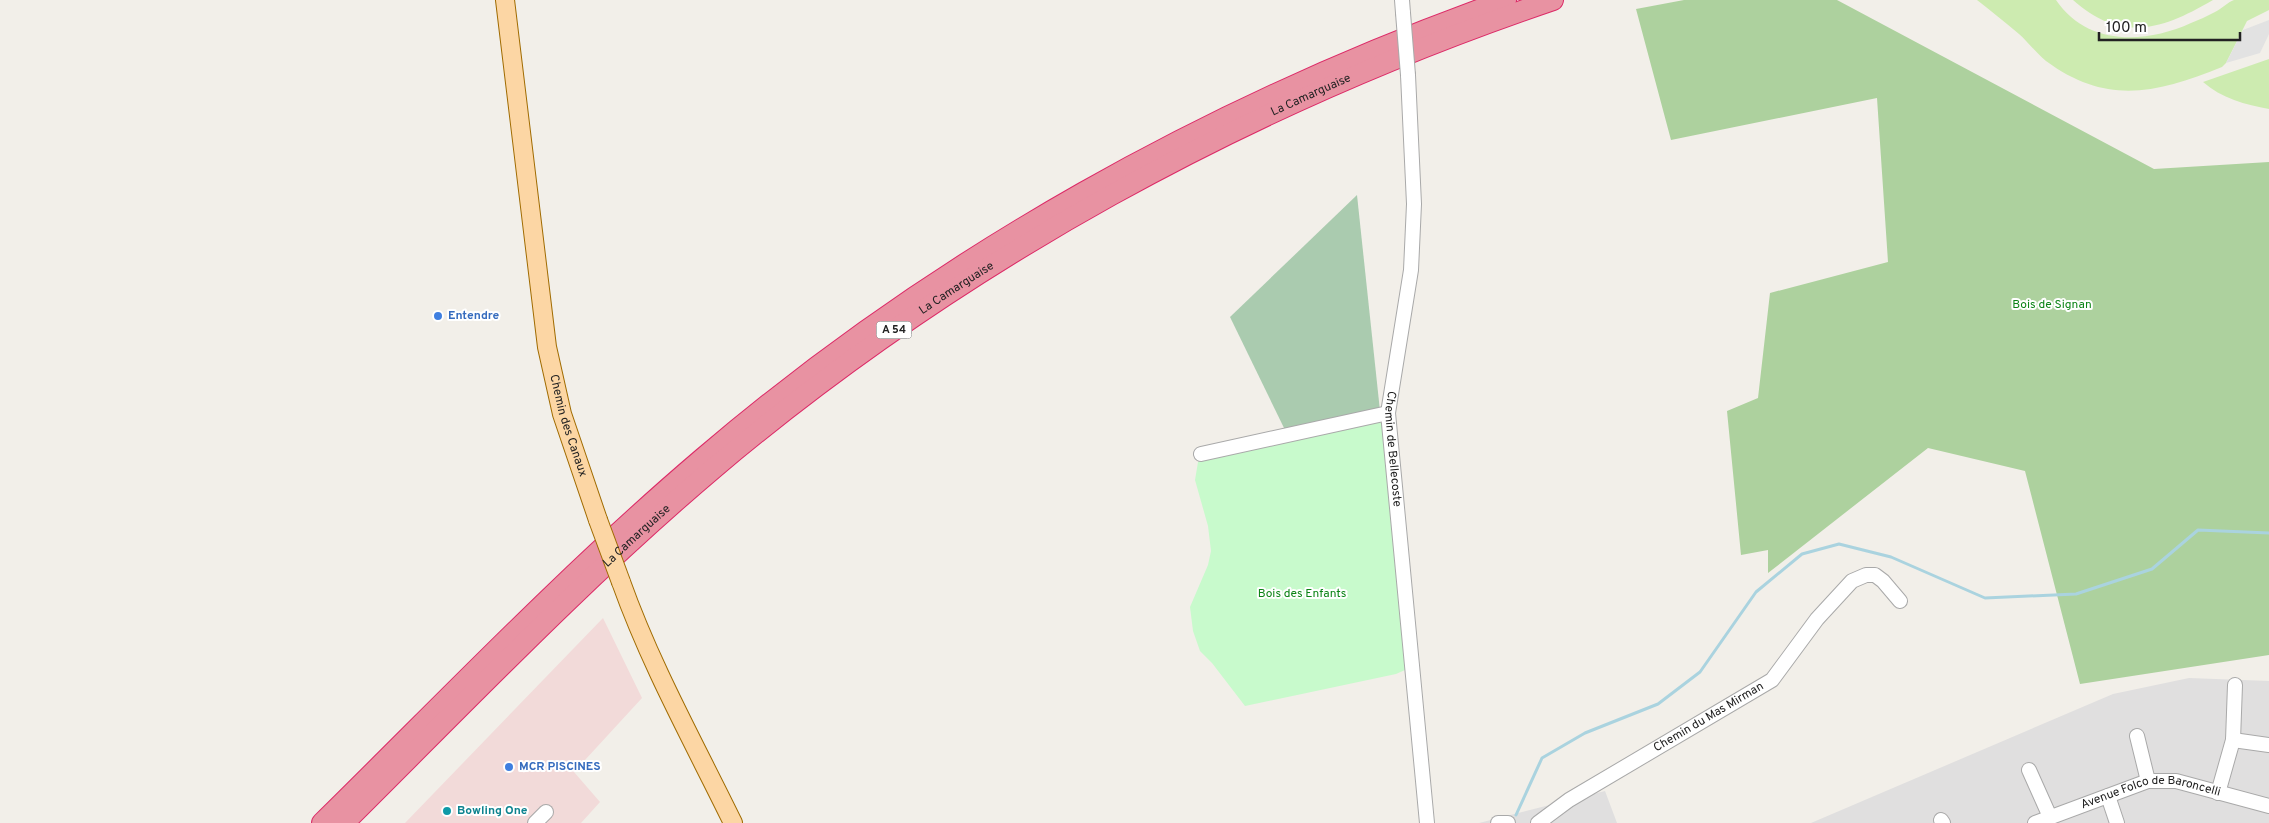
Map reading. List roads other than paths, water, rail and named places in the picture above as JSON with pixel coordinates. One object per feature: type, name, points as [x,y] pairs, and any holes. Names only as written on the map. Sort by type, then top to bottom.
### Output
[{"type":"highway","name":"La Camarguaise","points":[[322,823],[529,617],[642,511],[773,401],[878,323],[937,282],[1032,223],[1162,150],[1316,75],[1433,26],[1506,0]]},
{"type":"highway","name":"La Camarguaise","points":[[344,823],[536,632],[650,523],[782,413],[869,348],[945,295],[1093,204],[1236,129],[1325,88],[1439,40],[1552,0]]},
{"type":"main road","name":"Chemin des Canaux","points":[[505,0],[547,347],[562,414],[598,520],[636,622],[667,694],[733,823]]},
{"type":"street","name":"Chemin de Bellecoste","points":[[1403,6],[1414,204],[1411,270],[1388,413],[1427,823]]},
{"type":"street","points":[[1201,454],[1388,413]]},
{"type":"street","name":"Chemin du Mas Mirman","points":[[1538,823],[1569,800],[1772,680],[1817,619],[1852,581],[1866,575],[1875,575],[1883,580],[1900,601]]},
{"type":"street","points":[[2218,792],[2233,740],[2235,685]]},
{"type":"street","points":[[2137,736],[2148,781]]},
{"type":"street","points":[[2233,740],[2269,745]]},
{"type":"street","points":[[2029,770],[2050,817]]},
{"type":"street","name":"Avenue Folco de Baroncelli","points":[[2035,823],[2148,781],[2176,781],[2269,806]]},
{"type":"street","points":[[2108,796],[2116,823]]},
{"type":"street","points":[[535,823],[546,812]]},
{"type":"street","points":[[1498,823],[1508,823]]},
{"type":"waterway","points":[[1516,815],[1542,758],[1585,733],[1658,704],[1700,672],[1756,592],[1802,554],[1839,544],[1891,557],[1985,598],[2076,594],[2152,569],[2198,530],[2269,533]]},
{"type":"place","name":"Entendre","points":[[438,316]]},
{"type":"place","name":"MCR PISCINES","points":[[509,767]]},
{"type":"place","name":"Bowling One","points":[[447,811]]},
{"type":"park label","name":"Bois de Signan","points":[[2052,305]]},
{"type":"park label","name":"Bois des Enfants","points":[[1302,594]]}]
